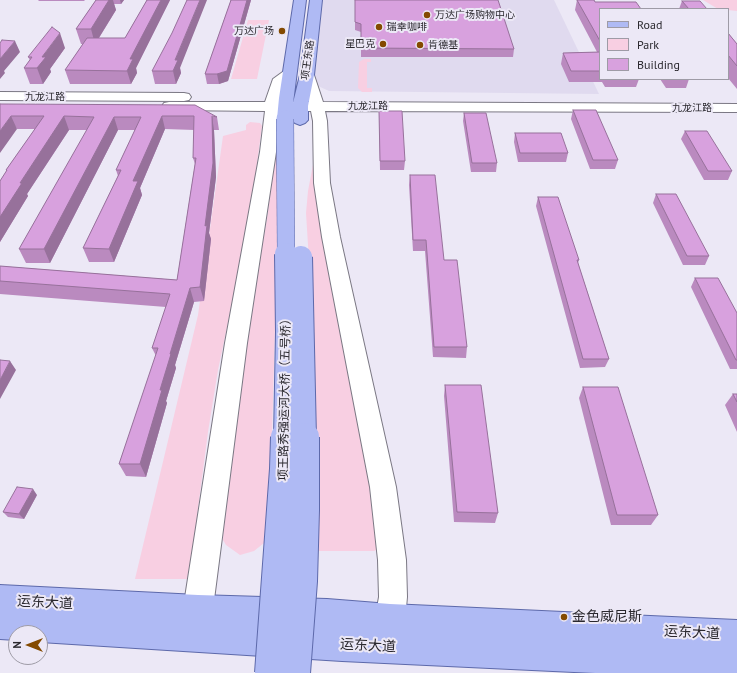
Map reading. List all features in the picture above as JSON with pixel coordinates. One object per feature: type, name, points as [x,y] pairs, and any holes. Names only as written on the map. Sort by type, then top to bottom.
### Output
[{"type":"main road","name":"项王东路","points":[[298,74],[300,0]]},
{"type":"main road","name":"项王东路","points":[[298,74],[316,0]]},
{"type":"main road","name":"项王路秀强运河大桥（五号桥）","points":[[269,673],[284,469],[293,106]]},
{"type":"main road","name":"项王路秀强运河大桥（五号桥）","points":[[293,106],[299,187],[304,362],[305,510],[296,673]]},
{"type":"main road","name":"运东大道","points":[[0,600],[196,623],[737,664]]},
{"type":"main road","name":"运东大道","points":[[0,624],[196,623],[327,614],[390,619],[737,635]]},
{"type":"street","points":[[298,74],[278,82],[293,106],[320,121],[322,183],[331,237],[383,487],[392,560],[393,597],[390,619]]},
{"type":"street","points":[[196,623],[236,343],[268,152],[293,106],[298,74]]},
{"type":"street","name":"九龙江路","points":[[0,96],[293,106],[737,100]]},
{"type":"street","name":"九龙江路","points":[[0,105],[737,108]]},
{"type":"shaded area","points":[[322,0],[554,0],[599,94],[329,91],[316,85],[314,80]]},
{"type":"green space","points":[[703,0],[737,0],[737,11],[729,10],[729,8],[716,8]]},
{"type":"green space","points":[[248,20],[269,20],[257,79],[231,79]]},
{"type":"green space","points":[[364,59],[371,59],[371,62],[367,62],[367,88],[372,88],[372,92],[362,92],[358,88],[359,62]]},
{"type":"green space","points":[[250,122],[260,123],[262,126],[254,186],[244,246],[218,370],[208,432],[191,562],[187,579],[135,579],[198,315],[223,136],[246,130],[246,125]]},
{"type":"green space","points":[[278,122],[277,258],[269,539],[254,551],[240,555],[226,545],[223,540],[224,518],[241,371],[268,212],[274,125]]},
{"type":"green space","points":[[315,154],[381,548],[374,551],[319,551],[313,324],[306,213],[308,191]]},
{"type":"building","points":[[96,0],[109,0],[91,29],[76,29]]},
{"type":"building","points":[[147,0],[161,0],[130,59],[133,59],[127,71],[65,70],[87,38],[125,38]]},
{"type":"building","points":[[187,0],[200,0],[175,60],[178,60],[173,71],[152,71],[172,33]]},
{"type":"building","points":[[231,0],[247,0],[227,71],[217,74],[205,74]]},
{"type":"building","name":"万达广场购物中心","points":[[355,0],[498,0],[514,49],[361,48],[361,24],[355,22]]},
{"type":"building","points":[[577,0],[594,0],[595,2],[636,2],[640,8],[599,8],[599,39]]},
{"type":"building","points":[[682,1],[700,1],[706,8],[688,8]]},
{"type":"building","points":[[52,27],[60,33],[42,57],[46,57],[37,68],[24,68],[32,57],[28,57]]},
{"type":"building","points":[[729,34],[737,44],[737,66],[729,56]]},
{"type":"building","points":[[2,40],[15,41],[0,59],[0,43]]},
{"type":"building","points":[[599,52],[599,71],[571,71],[563,53]]},
{"type":"building","points":[[0,104],[195,105],[217,117],[212,116],[213,163],[205,226],[207,225],[200,287],[190,288],[170,354],[160,390],[162,390],[140,464],[119,464],[158,348],[152,348],[170,294],[0,281],[0,266],[177,280],[196,158],[193,158],[194,116],[162,116],[133,181],[138,181],[109,249],[83,248],[121,170],[116,170],[141,117],[114,117],[44,249],[19,249],[94,117],[64,116],[20,183],[22,183],[0,217],[0,181],[44,116],[11,116],[0,131]]},
{"type":"building","points":[[573,110],[596,110],[618,160],[593,160]]},
{"type":"building","points":[[379,111],[402,111],[405,161],[380,161]]},
{"type":"building","points":[[464,113],[486,113],[497,163],[472,163]]},
{"type":"building","points":[[685,131],[707,131],[732,171],[708,171]]},
{"type":"building","points":[[515,133],[561,133],[568,153],[520,153]]},
{"type":"building","points":[[410,175],[435,175],[444,260],[457,260],[467,347],[434,347],[426,240],[413,240]]},
{"type":"building","points":[[656,194],[676,194],[709,256],[687,256]]},
{"type":"building","points":[[538,197],[558,197],[609,359],[583,359]]},
{"type":"building","points":[[695,278],[718,278],[737,313],[737,360],[736,360]]},
{"type":"building","points":[[0,360],[10,361],[0,380]]},
{"type":"building","points":[[445,385],[481,385],[498,513],[457,512]]},
{"type":"building","points":[[583,387],[618,387],[658,515],[617,515]]},
{"type":"building","points":[[733,394],[737,394],[737,402]]},
{"type":"building","points":[[17,487],[33,489],[19,514],[3,512]]},
{"type":"place","name":"万达广场购物中心","points":[[427,15]]},
{"type":"place","name":"瑞幸咖啡","points":[[379,27]]},
{"type":"place","name":"万达广场","points":[[282,31]]},
{"type":"place","name":"星巴克","points":[[383,44]]},
{"type":"place","name":"肯德基","points":[[420,45]]},
{"type":"place","name":"金色威尼斯","points":[[564,617]]}]
